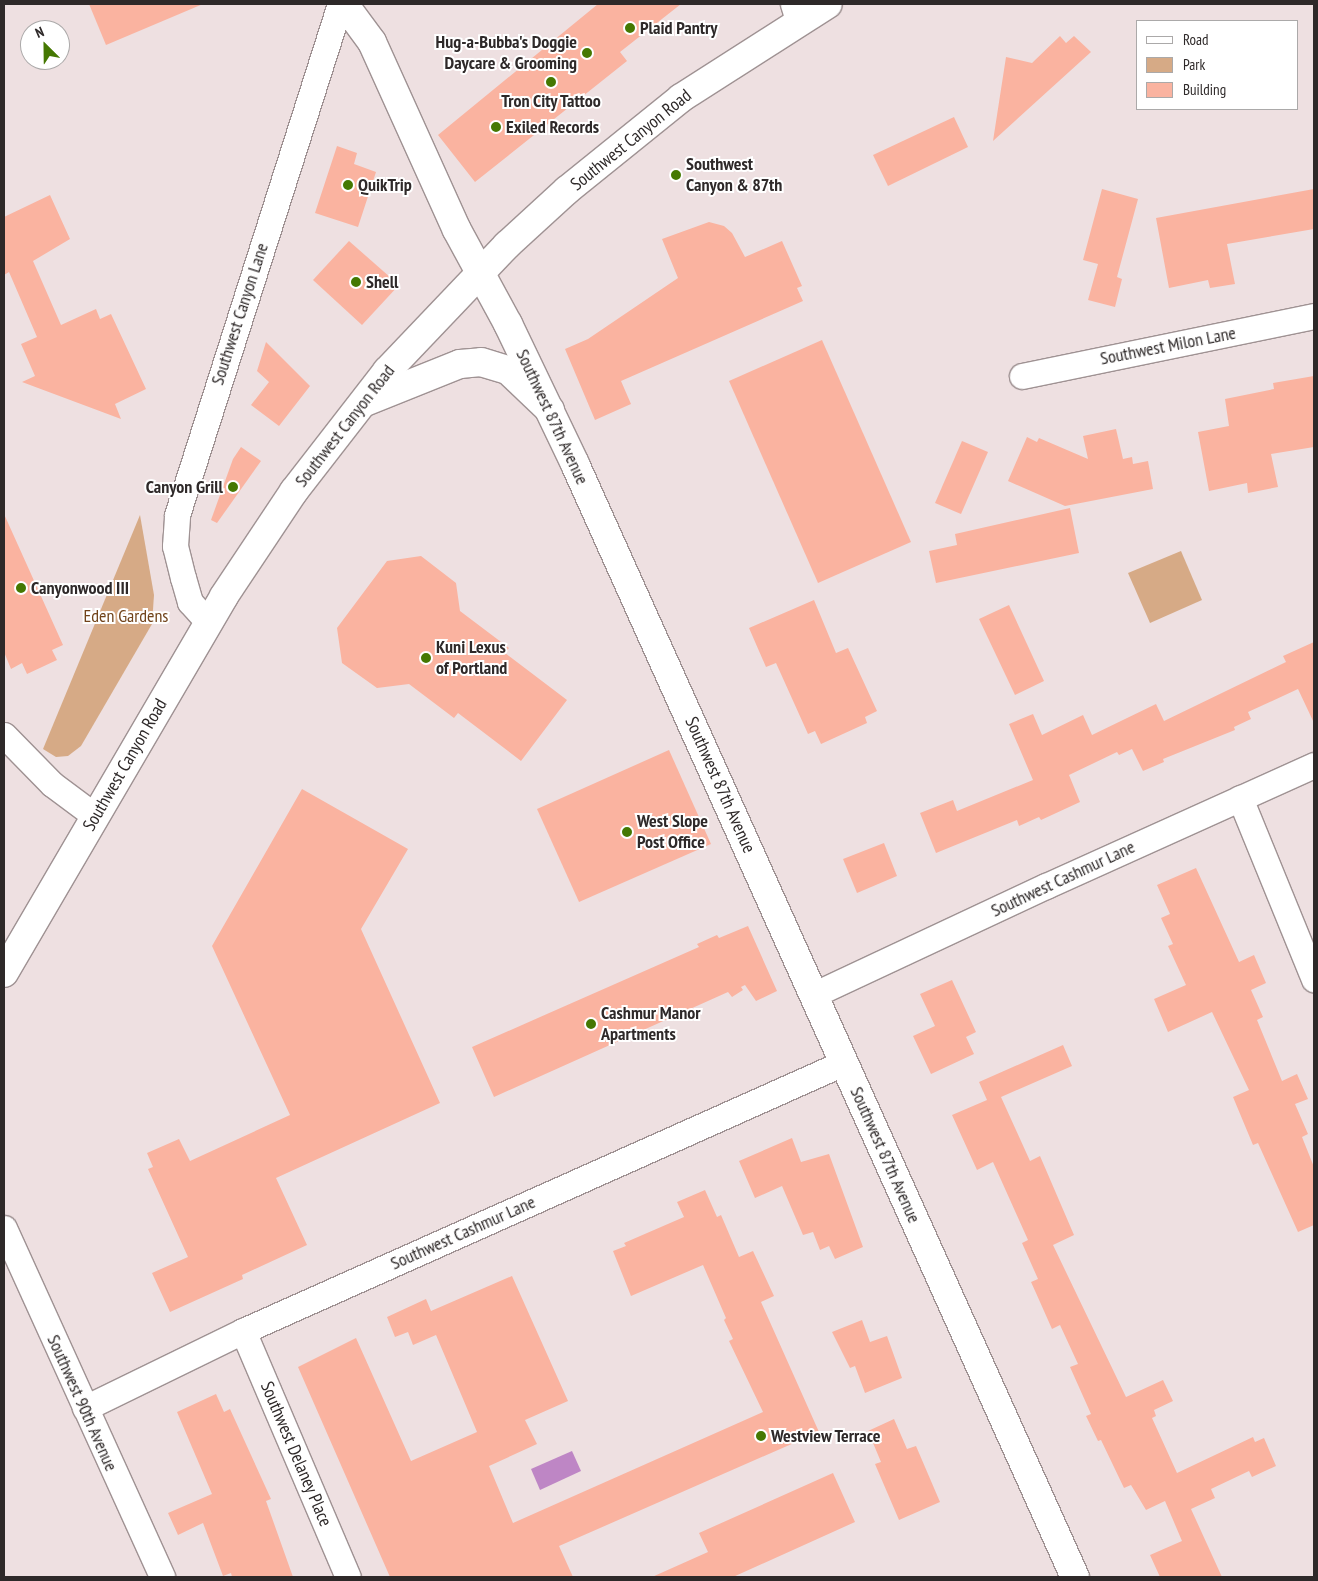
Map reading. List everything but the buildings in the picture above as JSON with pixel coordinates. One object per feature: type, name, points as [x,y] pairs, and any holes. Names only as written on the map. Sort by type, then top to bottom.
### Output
[{"type":"street","name":"Southwest Canyon Lane","points":[[208,622],[190,602],[182,578],[175,540],[177,515],[340,4]]},
{"type":"street","name":"Southwest 87th Avenue","points":[[344,4],[372,42],[456,230],[550,410],[1075,1577]]},
{"type":"street","name":"Southwest Canyon Road","points":[[4,973],[208,622],[294,491],[387,371],[480,273],[567,190],[681,98],[795,12],[828,4]]},
{"type":"street","name":"Southwest Milon Lane","points":[[1022,376],[1314,316]]},
{"type":"street","points":[[361,404],[460,364],[481,362],[508,370],[550,410]]},
{"type":"street","points":[[4,735],[52,784],[95,816]]},
{"type":"street","name":"Southwest Cashmur Lane","points":[[813,996],[1314,765]]},
{"type":"street","points":[[1240,798],[1314,980]]},
{"type":"street","name":"Southwest Cashmur Lane","points":[[85,1408],[243,1331],[843,1063]]},
{"type":"street","name":"Southwest 90th Avenue","points":[[4,1228],[162,1577]]},
{"type":"street","name":"Southwest Delaney Place","points":[[243,1331],[348,1577]]},
{"type":"green space","name":"Eden Gardens","points":[[140,515],[154,595],[152,624],[81,746],[68,756],[56,757],[43,749]]},
{"type":"green space","points":[[1181,551],[1202,600],[1150,623],[1128,573]]},
{"type":"shaded area","points":[[572,1451],[581,1471],[540,1490],[531,1469]]},
{"type":"place","name":"Plaid Pantry","points":[[630,28]]},
{"type":"place","name":"Hug-a-Bubba's Doggie Daycare & Grooming","points":[[587,53]]},
{"type":"place","name":"Tron City Tattoo","points":[[551,82]]},
{"type":"place","name":"Exiled Records","points":[[496,127]]},
{"type":"place","name":"Southwest Canyon & 87th","points":[[676,175]]},
{"type":"place","name":"QuikTrip","points":[[348,185]]},
{"type":"place","name":"Shell","points":[[356,282]]},
{"type":"place","name":"Canyon Grill","points":[[233,487]]},
{"type":"place","name":"Canyonwood III","points":[[21,588]]},
{"type":"place","name":"Kuni Lexus of Portland","points":[[426,658]]},
{"type":"place","name":"West Slope Post Office","points":[[627,832]]},
{"type":"place","name":"Cashmur Manor Apartments","points":[[591,1024]]},
{"type":"place","name":"Westview Terrace","points":[[761,1436]]}]
